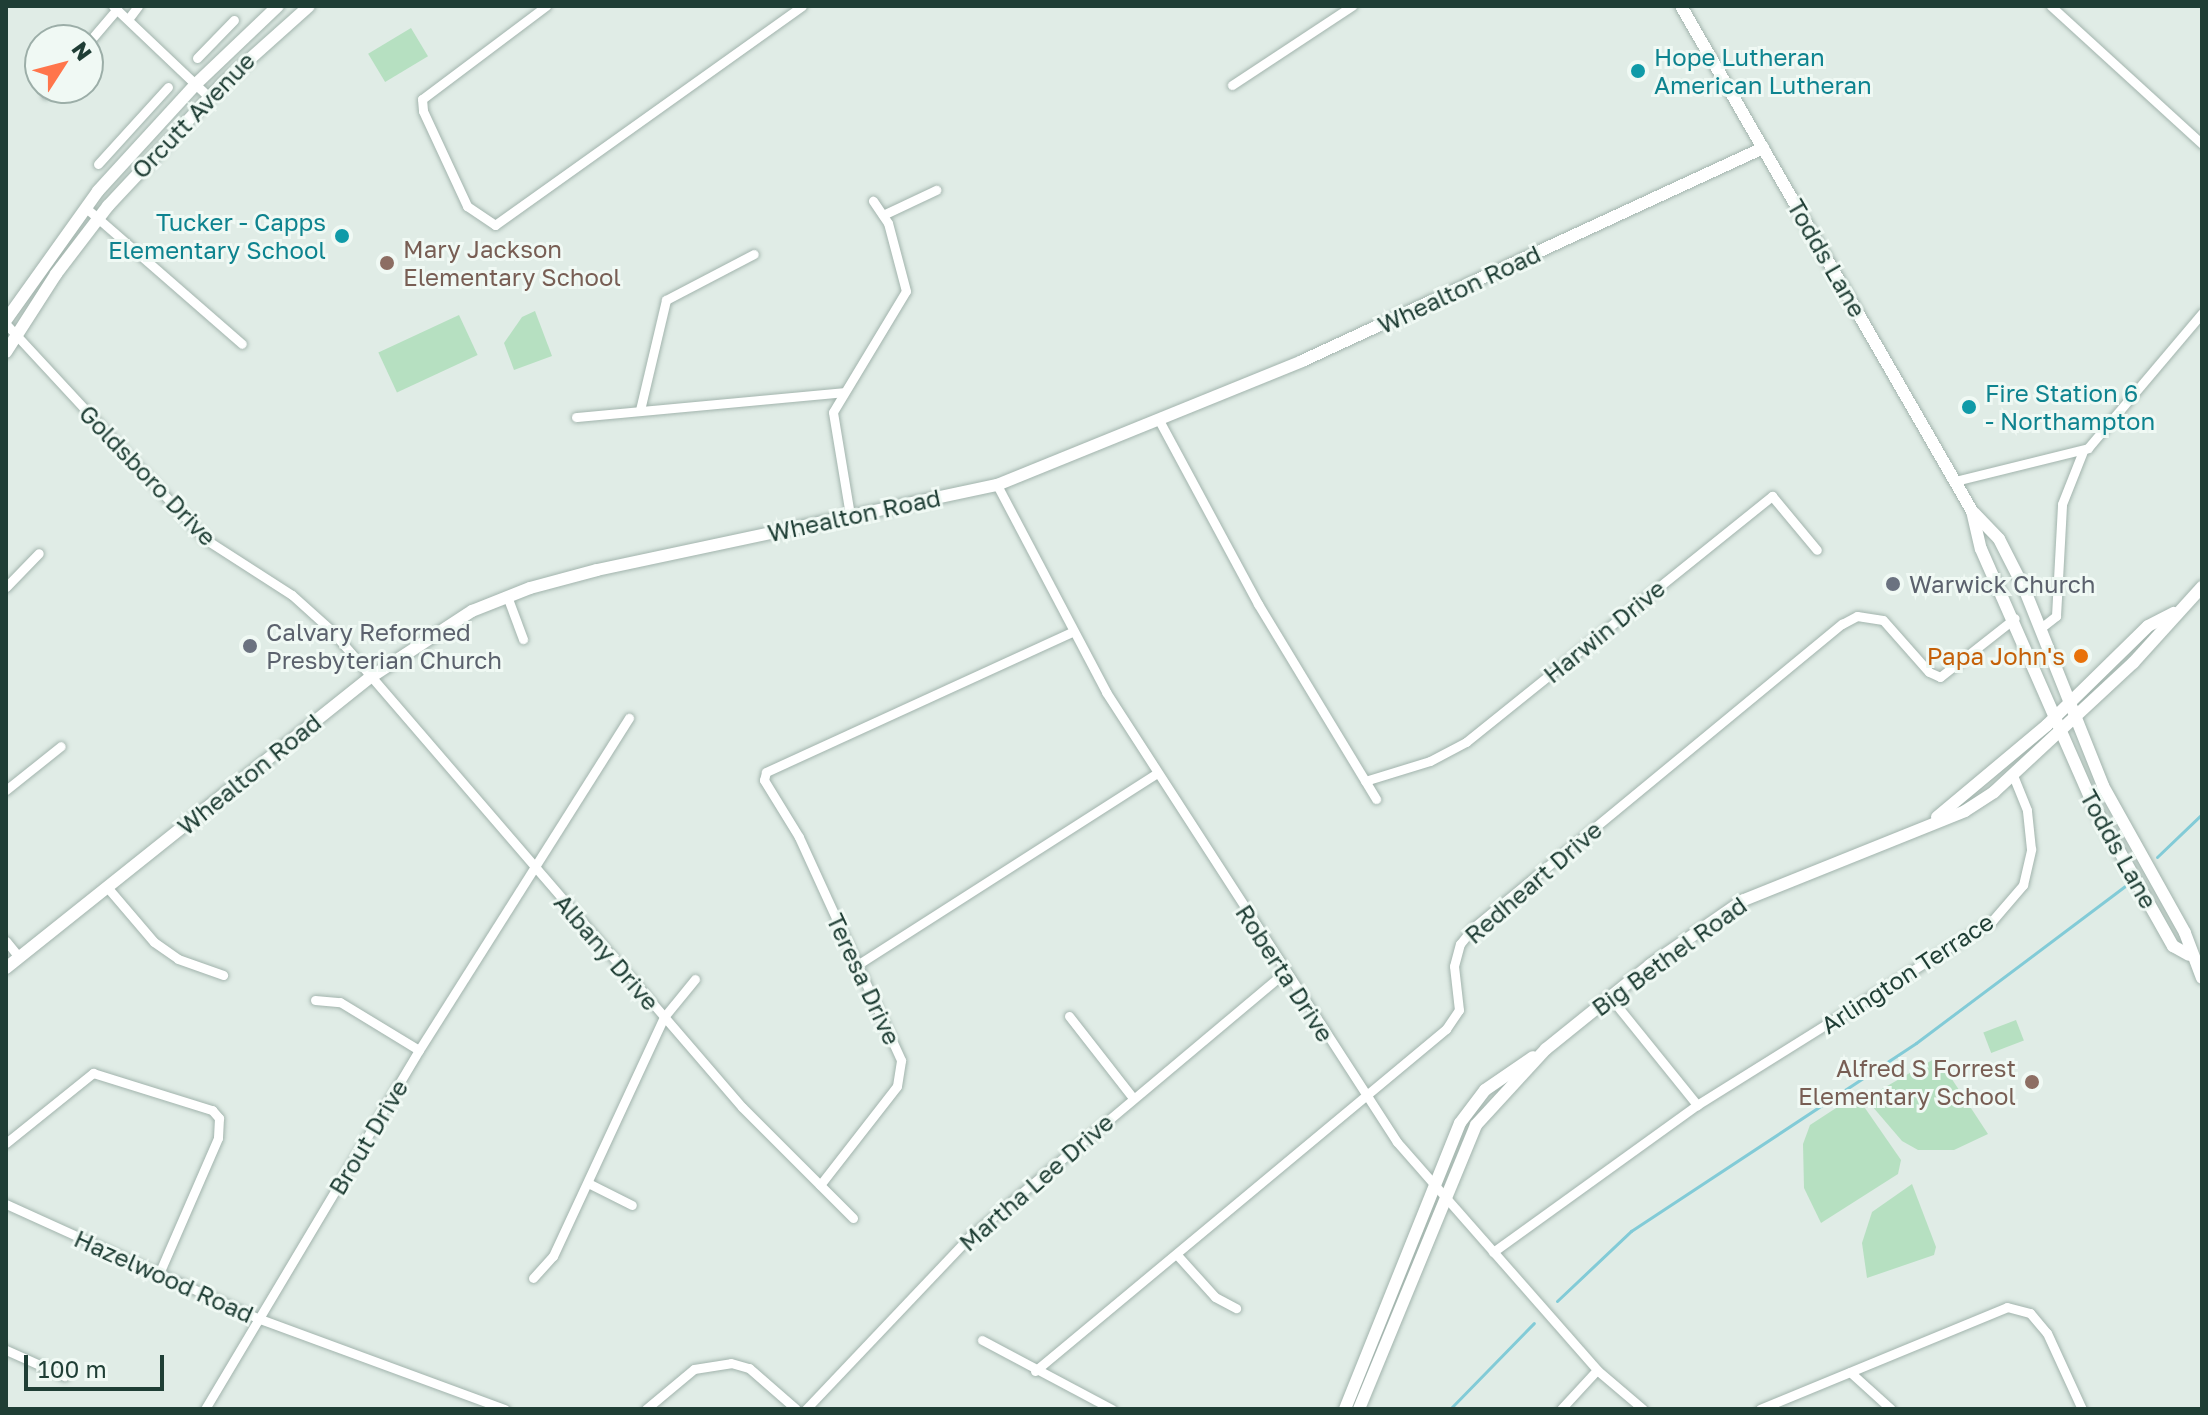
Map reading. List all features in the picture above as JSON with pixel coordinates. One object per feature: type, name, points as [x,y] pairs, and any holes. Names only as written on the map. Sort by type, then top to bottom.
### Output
[{"type":"main road","name":"Orcutt Avenue","points":[[6,322],[85,207],[196,84],[278,6]]},
{"type":"main road","name":"Todds Lane","points":[[1681,6],[1972,511],[1999,539],[2042,627],[2103,786],[2188,939],[2189,955],[2202,978]]},
{"type":"main road","name":"Orcutt Avenue","points":[[6,352],[97,218],[209,97],[303,8]]},
{"type":"main road","name":"Whealton Road","points":[[6,968],[371,677],[439,629],[507,596],[597,570],[997,485],[1160,422],[1763,148]]},
{"type":"main road","name":"Todds Lane","points":[[1972,511],[1981,549],[2015,618],[2112,841],[2173,946],[2189,955]]},
{"type":"main road","name":"Big Bethel Road","points":[[1345,1409],[1362,1358],[1460,1123],[1478,1097],[1744,900],[1965,811],[2013,776],[2063,732],[2159,638],[2176,612],[2202,587]]},
{"type":"main road","name":"Big Bethel Road","points":[[1932,822],[2056,716],[2148,626],[2176,612]]},
{"type":"main road","name":"Big Bethel Road","points":[[1359,1409],[1444,1199],[1481,1117],[1546,1049]]},
{"type":"main road","points":[[1362,1358],[1376,1363]]},
{"type":"street","points":[[129,18],[138,6]]},
{"type":"street","points":[[546,6],[432,87],[422,99],[423,111],[474,214],[495,225],[514,215],[802,6]]},
{"type":"street","points":[[786,6],[793,15]]},
{"type":"street","points":[[1232,85],[1352,6]]},
{"type":"street","points":[[2051,6],[2202,144]]},
{"type":"street","points":[[103,24],[115,8],[209,97]]},
{"type":"street","points":[[197,58],[234,20]]},
{"type":"street","points":[[226,28],[239,42]]},
{"type":"street","points":[[98,164],[168,87]]},
{"type":"street","points":[[136,123],[148,134]]},
{"type":"street","points":[[883,215],[936,190]]},
{"type":"street","points":[[850,515],[831,423],[844,392],[906,291],[905,273],[883,215],[873,201]]},
{"type":"street","points":[[85,207],[242,344]]},
{"type":"street","points":[[640,410],[666,300],[754,254]]},
{"type":"street","points":[[2042,627],[2056,616],[2062,504],[2083,451],[2202,313]]},
{"type":"street","name":"Goldsboro Drive","points":[[6,322],[205,539],[314,612],[371,677]]},
{"type":"street","points":[[576,417],[844,392]]},
{"type":"street","points":[[1160,422],[1258,604],[1376,799]]},
{"type":"street","points":[[1955,481],[2083,451]]},
{"type":"street","name":"Roberta Drive","points":[[997,485],[1072,632],[1157,773],[1284,973],[1367,1096],[1444,1199],[1597,1370],[1643,1409]]},
{"type":"street","name":"Harwin Drive","points":[[1365,781],[1430,761],[1466,742],[1772,496],[1817,550]]},
{"type":"street","points":[[6,587],[39,553]]},
{"type":"street","points":[[507,596],[523,639]]},
{"type":"street","name":"Redheart Drive","points":[[1035,1371],[1178,1256],[1455,1021],[1460,999],[1454,966],[1460,944],[1474,927],[1842,624],[1857,616],[1883,620],[1929,672],[1940,677],[2015,618]]},
{"type":"street","name":"Teresa Drive","points":[[820,1185],[902,1073],[901,1060],[799,837],[764,780],[773,764],[1072,632]]},
{"type":"street","name":"Albany Drive","points":[[371,677],[742,1107],[853,1218]]},
{"type":"street","name":"Brout Drive","points":[[205,1409],[419,1050],[629,718]]},
{"type":"street","points":[[6,790],[61,746]]},
{"type":"street","points":[[857,965],[1157,773]]},
{"type":"street","name":"Arlington Terrace","points":[[1493,1252],[1697,1105],[1992,921],[2009,905],[2023,885],[2031,849],[2027,810],[2013,776]]},
{"type":"street","points":[[107,887],[154,942],[178,959],[223,975]]},
{"type":"street","points":[[6,941],[19,957]]},
{"type":"street","points":[[2189,955],[2202,949]]},
{"type":"street","name":"Martha Lee Drive","points":[[806,1409],[968,1238],[1284,973]]},
{"type":"street","points":[[533,1278],[553,1256],[664,1017],[695,979]]},
{"type":"street","points":[[1610,997],[1697,1105]]},
{"type":"street","points":[[315,1000],[340,1002],[419,1050]]},
{"type":"street","points":[[1069,1016],[1133,1098]]},
{"type":"street","points":[[6,1143],[93,1073],[212,1110],[219,1118],[218,1138],[158,1276]]},
{"type":"street","points":[[588,1183],[632,1205]]},
{"type":"street","name":"Hazelwood Road","points":[[6,1204],[158,1276],[260,1319],[505,1409]]},
{"type":"street","points":[[1178,1256],[1215,1297],[1236,1308]]},
{"type":"street","points":[[1760,1409],[2007,1307],[2030,1313],[2047,1333],[2082,1409]]},
{"type":"street","points":[[982,1340],[1106,1407]]},
{"type":"street","points":[[6,1350],[64,1376]]},
{"type":"street","points":[[646,1409],[694,1369],[731,1363],[749,1368],[796,1409]]},
{"type":"street","points":[[1561,1409],[1597,1370]]},
{"type":"street","points":[[1850,1372],[1891,1409]]},
{"type":"green space","points":[[411,28],[428,56],[385,82],[368,54]]},
{"type":"green space","points":[[535,311],[552,356],[514,370],[504,343],[522,317]]},
{"type":"green space","points":[[459,315],[478,355],[397,392],[378,353]]},
{"type":"green space","points":[[2016,1020],[2024,1041],[1991,1053],[1983,1033]]},
{"type":"green space","points":[[1934,1059],[1940,1061],[1988,1134],[1954,1150],[1918,1150],[1902,1141],[1872,1106],[1875,1093]]},
{"type":"green space","points":[[1856,1095],[1901,1160],[1898,1174],[1821,1223],[1804,1188],[1803,1144],[1810,1125]]},
{"type":"green space","points":[[1912,1184],[1936,1247],[1934,1255],[1867,1278],[1862,1243],[1872,1212]]},
{"type":"waterway","points":[[2157,857],[2202,814]]},
{"type":"waterway","points":[[1557,1301],[1631,1231],[1916,1043],[2125,886]]},
{"type":"waterway","points":[[1450,1409],[1534,1323]]},
{"type":"place","name":"Hope Lutheran American Lutheran","points":[[1638,71]]},
{"type":"place","name":"Tucker - Capps Elementary School","points":[[342,236]]},
{"type":"place","name":"Mary Jackson Elementary School","points":[[387,263]]},
{"type":"place","name":"Fire Station 6 - Northampton","points":[[1969,407]]},
{"type":"place","name":"Warwick Church","points":[[1893,584]]},
{"type":"place","name":"Calvary Reformed Presbyterian Church","points":[[250,646]]},
{"type":"place","name":"Papa John's","points":[[2081,656]]},
{"type":"place","name":"Alfred S Forrest Elementary School","points":[[2032,1082]]}]
